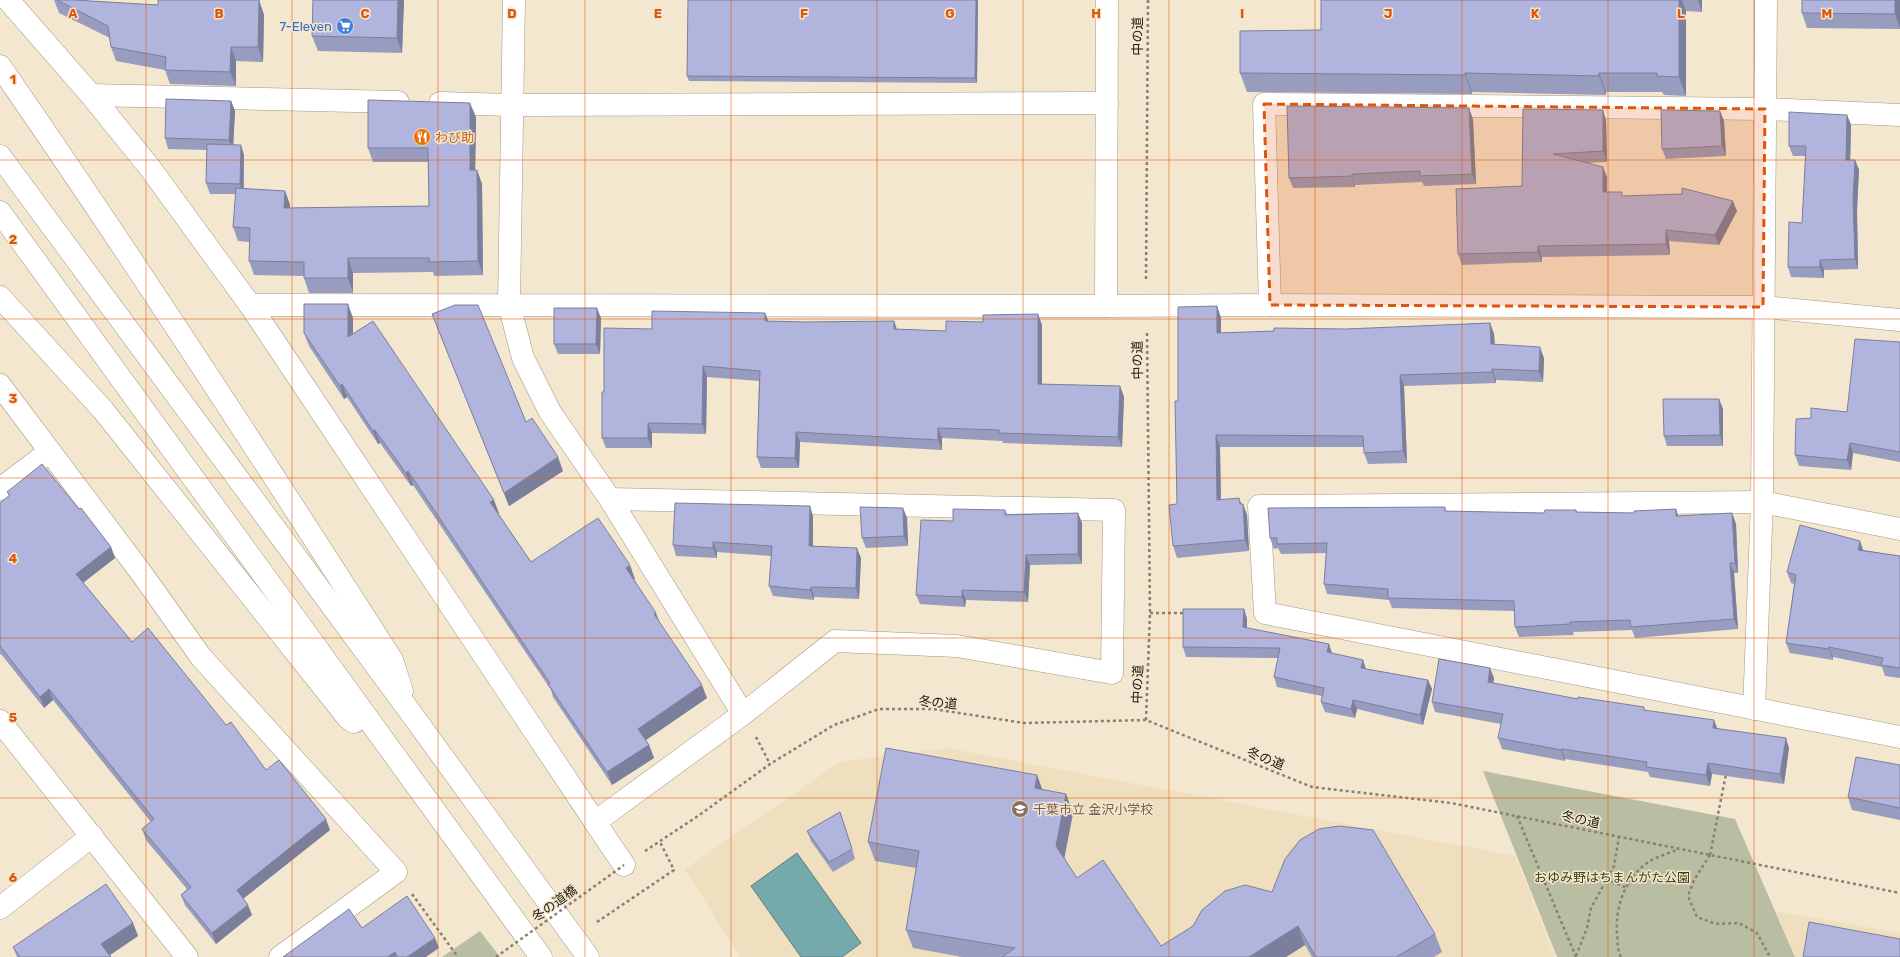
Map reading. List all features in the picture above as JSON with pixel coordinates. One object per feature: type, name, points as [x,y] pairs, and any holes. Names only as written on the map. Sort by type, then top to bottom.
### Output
[{"type":"street","points":[[8,0],[91,95],[150,168],[250,305],[624,864]]},
{"type":"street","points":[[514,0],[509,304],[523,358],[550,412],[610,499],[743,714]]},
{"type":"street","points":[[1106,306],[1107,0]]},
{"type":"street","points":[[1754,709],[1762,502],[1766,0]]},
{"type":"street","points":[[0,66],[125,248],[235,415],[392,660],[408,709]]},
{"type":"street","points":[[91,95],[512,105],[1107,103]]},
{"type":"street","points":[[1270,305],[1264,104],[1765,109],[1900,115]]},
{"type":"street","points":[[0,156],[408,709],[588,957]]},
{"type":"street","points":[[0,212],[171,446],[383,742],[541,957]]},
{"type":"street","points":[[0,297],[103,410],[348,718],[383,742]]},
{"type":"street","points":[[250,305],[1270,305],[1763,307],[1900,320]]},
{"type":"street","points":[[0,385],[201,657],[396,872],[280,957]]},
{"type":"street","points":[[0,490],[49,452]]},
{"type":"street","points":[[595,822],[743,714],[835,641],[957,646],[1112,674],[1114,510],[610,499]]},
{"type":"street","points":[[1900,529],[1762,502],[1259,506],[1265,613],[1900,737]]},
{"type":"street","points":[[0,721],[187,957]]},
{"type":"street","points":[[0,908],[92,836]]},
{"type":"path","name":"中の道","points":[[1146,720],[1150,613],[1146,306],[1148,0]]},
{"type":"path","points":[[1150,613],[1188,613]]},
{"type":"path","name":"冬の道","points":[[593,924],[674,870],[660,842],[770,764],[834,725],[879,709],[933,709],[1024,723],[1146,720],[1312,787],[1451,803],[1900,892]]},
{"type":"path","points":[[1727,769],[1710,855],[1694,880],[1688,896],[1697,917],[1716,924],[1739,924],[1757,933],[1770,957]]},
{"type":"path","points":[[1517,816],[1576,957]]},
{"type":"path","points":[[1576,957],[1591,908],[1614,866],[1619,837]]},
{"type":"path","points":[[1621,957],[1619,953],[1616,926],[1620,900],[1633,876],[1650,861],[1679,849]]},
{"type":"path","name":"冬の道橋","points":[[496,957],[624,864]]},
{"type":"path","points":[[396,872],[458,957]]},
{"type":"path","points":[[1606,879],[1627,888]]},
{"type":"highlighted area","points":[[1264,104],[1765,109],[1763,307],[1270,305]]},
{"type":"shaded area","name":"千葉市立 金沢小学校","points":[[947,748],[1515,856],[1555,957],[740,957],[685,869],[840,762]]},
{"type":"shaded area","points":[[1776,911],[1900,933],[1900,957],[1796,957]]},
{"type":"green space","name":"おゆみ野はちまんがた公園","points":[[1483,771],[1735,819],[1795,957],[1557,957]]},
{"type":"green space","points":[[480,931],[500,957],[442,957]]},
{"type":"water","points":[[797,853],[861,943],[842,957],[801,957],[751,886]]},
{"type":"building","points":[[57,0],[158,5],[158,0],[259,0],[258,47],[231,47],[230,72],[165,70],[166,57],[111,47],[108,26]]},
{"type":"building","points":[[313,0],[398,0],[397,38],[312,36]]},
{"type":"building","points":[[688,0],[976,0],[975,78],[687,76]]},
{"type":"building","points":[[1321,0],[1679,0],[1679,77],[1657,76],[1657,73],[1599,73],[1599,76],[1465,73],[1465,75],[1240,73],[1240,31],[1321,30]]},
{"type":"building","points":[[1802,0],[1895,0],[1895,14],[1802,13]]},
{"type":"building","points":[[166,99],[231,101],[229,140],[165,138]]},
{"type":"building","points":[[368,100],[470,103],[470,170],[477,170],[478,261],[429,262],[429,258],[348,258],[348,278],[304,278],[304,262],[249,261],[250,228],[233,227],[236,188],[285,191],[284,208],[429,206],[428,148],[368,148]]},
{"type":"building","points":[[1287,106],[1469,108],[1472,174],[1420,176],[1420,171],[1352,174],[1352,176],[1289,178]]},
{"type":"building","points":[[1523,109],[1603,110],[1603,151],[1553,154],[1603,167],[1603,192],[1622,192],[1622,196],[1682,194],[1682,188],[1733,201],[1715,235],[1666,230],[1666,244],[1538,246],[1538,252],[1458,254],[1456,189],[1522,186]]},
{"type":"building","points":[[1661,110],[1720,111],[1722,146],[1662,149]]},
{"type":"building","points":[[1789,112],[1847,115],[1846,160],[1855,160],[1853,200],[1855,259],[1820,260],[1820,267],[1788,267],[1789,222],[1802,223],[1806,146],[1789,146]]},
{"type":"building","points":[[207,144],[241,145],[240,184],[206,183]]},
{"type":"building","points":[[304,304],[348,304],[348,337],[373,321],[494,500],[490,502],[531,562],[598,518],[630,565],[626,568],[656,613],[654,614],[702,685],[638,729],[649,745],[607,772],[548,684],[550,683],[408,471],[406,473],[375,430],[373,431],[342,384],[340,386],[304,333]]},
{"type":"building","points":[[455,305],[478,305],[526,422],[532,418],[558,457],[504,493],[432,314]]},
{"type":"building","points":[[1217,306],[1217,333],[1274,331],[1274,328],[1346,329],[1490,323],[1491,344],[1540,347],[1539,371],[1492,369],[1492,372],[1400,375],[1403,451],[1364,453],[1363,436],[1216,435],[1217,500],[1239,498],[1240,504],[1243,504],[1245,540],[1173,546],[1169,505],[1177,504],[1175,401],[1178,401],[1178,307]]},
{"type":"building","points":[[554,308],[597,308],[596,344],[554,344]]},
{"type":"building","points":[[652,311],[765,313],[765,321],[894,321],[894,329],[946,331],[946,321],[983,322],[983,315],[1038,314],[1038,384],[1120,386],[1118,437],[999,433],[999,430],[938,428],[938,440],[796,432],[795,458],[757,457],[760,371],[703,366],[702,424],[648,423],[648,438],[602,438],[604,328],[652,329]]},
{"type":"building","points":[[1855,339],[1900,342],[1900,452],[1850,443],[1847,460],[1795,455],[1796,419],[1811,418],[1811,408],[1847,412]]},
{"type":"building","points":[[1663,399],[1719,399],[1720,435],[1664,436]]},
{"type":"building","points":[[42,464],[79,509],[81,508],[111,547],[76,574],[132,642],[148,628],[226,725],[231,722],[266,770],[279,760],[326,819],[237,890],[248,905],[212,933],[181,895],[191,887],[142,829],[154,819],[49,689],[40,697],[0,646],[0,503],[10,495],[7,492]]},
{"type":"building","points":[[675,503],[810,506],[809,546],[857,548],[856,588],[811,587],[810,590],[769,586],[772,546],[713,542],[713,548],[673,545]]},
{"type":"building","points":[[860,507],[903,508],[904,536],[862,538]]},
{"type":"building","points":[[1445,507],[1445,511],[1544,513],[1545,510],[1634,513],[1634,511],[1676,509],[1676,516],[1732,513],[1735,563],[1730,563],[1734,619],[1631,627],[1630,620],[1570,622],[1570,624],[1515,627],[1514,601],[1388,598],[1388,589],[1324,584],[1327,543],[1277,544],[1277,538],[1270,538],[1268,508]]},
{"type":"building","points":[[953,509],[1005,510],[1005,515],[1078,513],[1078,554],[1026,555],[1024,592],[962,590],[962,597],[916,595],[921,520],[953,521]]},
{"type":"building","points":[[1800,525],[1860,541],[1858,550],[1900,556],[1900,668],[1881,665],[1883,658],[1829,647],[1829,649],[1786,643],[1796,575],[1787,572]]},
{"type":"building","points":[[1183,609],[1244,609],[1243,627],[1329,644],[1327,652],[1363,660],[1361,668],[1428,680],[1420,715],[1353,700],[1351,709],[1321,702],[1324,688],[1274,677],[1280,648],[1183,647]]},
{"type":"building","points":[[1439,659],[1490,668],[1488,682],[1578,699],[1578,697],[1644,707],[1644,710],[1714,720],[1713,728],[1786,738],[1780,774],[1708,763],[1706,775],[1646,767],[1647,762],[1561,750],[1498,738],[1503,714],[1432,702]]},
{"type":"building","points":[[886,748],[1037,775],[1035,788],[1066,794],[1056,846],[1077,878],[1103,860],[1161,946],[1193,926],[1202,910],[1225,891],[1245,885],[1272,892],[1285,859],[1300,840],[1319,829],[1339,826],[1373,830],[1435,934],[1396,957],[1316,957],[1298,926],[1249,957],[1002,957],[1015,948],[906,930],[919,851],[868,842]]},
{"type":"building","points":[[1856,757],[1900,765],[1900,808],[1848,797]]},
{"type":"building","points":[[840,812],[852,849],[829,862],[807,831]]},
{"type":"building","points":[[106,884],[133,923],[101,944],[111,957],[20,957],[13,947]]},
{"type":"building","points":[[407,896],[435,938],[407,957],[398,957],[395,952],[387,957],[283,957],[349,909],[362,928]]},
{"type":"building","points":[[1809,922],[1900,939],[1900,957],[1803,957]]},
{"type":"place","name":"7-Eleven","points":[[345,26]]},
{"type":"place","name":"わび助","points":[[422,137]]},
{"type":"place","name":"千葉市立 金沢小学校","points":[[1020,809]]}]
